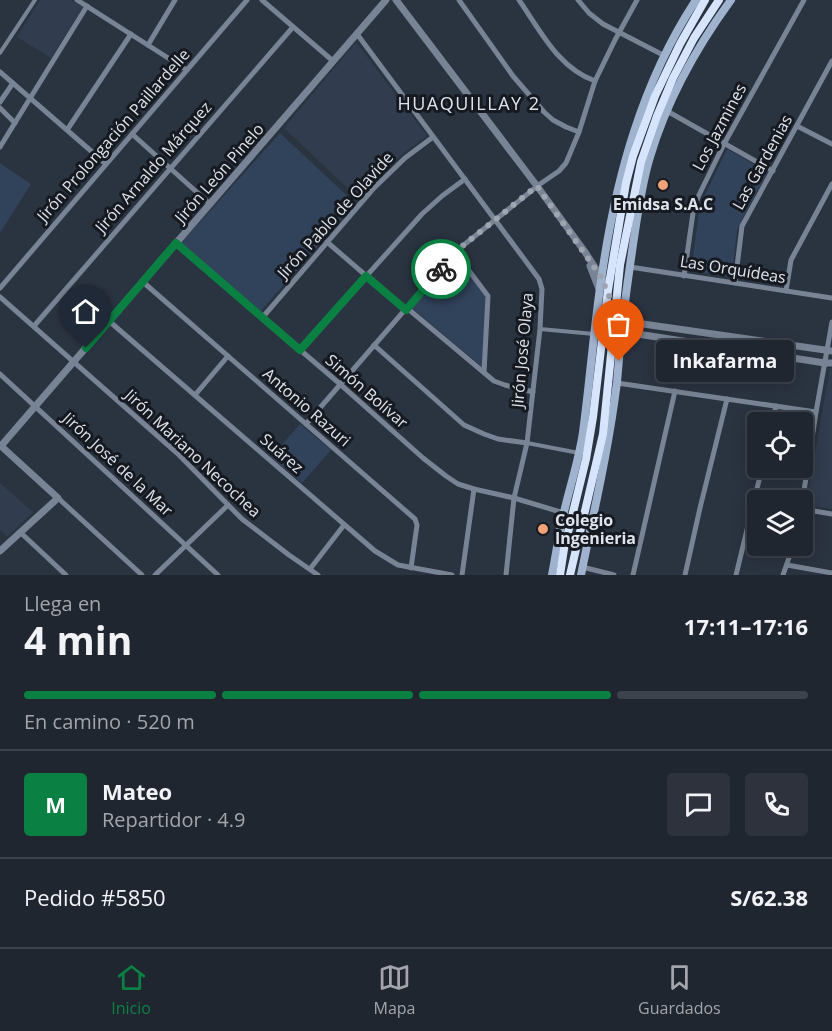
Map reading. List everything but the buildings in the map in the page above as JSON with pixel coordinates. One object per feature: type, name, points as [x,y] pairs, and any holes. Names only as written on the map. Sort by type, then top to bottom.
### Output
[{"type":"highway","points":[[560,575],[590,438],[605,308],[604,290],[633,156],[667,69],[705,0]]},
{"type":"highway","points":[[570,575],[603,434],[617,331],[615,310],[620,265],[641,162],[657,116],[680,64],[719,0]]},
{"type":"main road","points":[[552,575],[579,453],[594,334],[604,290],[601,277],[610,222],[624,164],[643,106],[665,56],[696,0]]},
{"type":"main road","points":[[582,571],[605,462],[617,383],[617,331],[622,321],[638,213],[650,159],[667,111],[686,70],[714,23],[731,0]]},
{"type":"street","points":[[0,53],[35,0]]},
{"type":"street","points":[[77,0],[187,70]]},
{"type":"street","points":[[147,45],[175,0]]},
{"type":"street","name":"Jirón Prolongación Paillardelle","points":[[0,288],[248,0]]},
{"type":"street","points":[[262,0],[333,61]]},
{"type":"street","name":"Jirón León Pinelo","points":[[1,446],[333,61],[359,37],[386,0]]},
{"type":"street","points":[[396,0],[537,186],[601,277]]},
{"type":"street","points":[[459,0],[513,76],[544,112],[553,120],[579,132]]},
{"type":"street","points":[[519,0],[560,59],[583,77],[595,81]]},
{"type":"street","points":[[578,0],[603,24],[665,56]]},
{"type":"street","points":[[306,424],[455,252],[559,171],[566,163],[579,132],[595,81],[637,0]]},
{"type":"street","name":"Los Jazmines","points":[[684,276],[695,205],[724,144],[804,0]]},
{"type":"street","points":[[0,147],[87,6]]},
{"type":"street","name":"Jirón Arnaldo Márquez","points":[[34,326],[293,27]]},
{"type":"street","points":[[67,130],[131,34]]},
{"type":"street","name":"Jirón José Olaya","points":[[359,37],[539,279],[542,289],[540,329],[527,443],[514,498],[506,575]]},
{"type":"street","name":"Las Gardenias","points":[[735,283],[742,226],[832,61]]},
{"type":"street","points":[[0,72],[106,164]]},
{"type":"street","points":[[0,102],[13,83]]},
{"type":"street","points":[[0,108],[15,123]]},
{"type":"street","points":[[667,111],[773,171]]},
{"type":"street","points":[[797,126],[832,144]]},
{"type":"street","points":[[132,134],[210,204]]},
{"type":"street","name":"Jirón Pablo de Olavide","points":[[262,318],[373,189],[405,158],[433,137]]},
{"type":"street","points":[[300,350],[422,214],[465,179]]},
{"type":"street","points":[[786,291],[791,260],[832,184]]},
{"type":"street","points":[[327,242],[494,381],[505,386],[533,392]]},
{"type":"street","name":"Simón Bolívar","points":[[176,243],[446,476],[458,484],[564,513]]},
{"type":"street","points":[[455,252],[488,296],[484,372]]},
{"type":"street","points":[[585,252],[622,321],[830,351]]},
{"type":"street","name":"Las Orquídeas","points":[[630,267],[832,298]]},
{"type":"street","name":"Antonio Razuri","points":[[143,282],[415,519],[417,525],[411,568]]},
{"type":"street","name":"Jirón Mariano Necochea","points":[[0,297],[177,453],[242,519],[318,575]]},
{"type":"street","points":[[605,308],[610,324],[617,331],[829,363]]},
{"type":"street","name":"Suárez","points":[[109,321],[375,551],[398,566],[452,575]]},
{"type":"street","points":[[804,490],[816,412],[829,363],[832,322]]},
{"type":"street","points":[[540,329],[594,334]]},
{"type":"street","points":[[374,345],[464,425],[498,439],[579,453]]},
{"type":"street","points":[[195,395],[228,356]]},
{"type":"street","name":"Jirón José de la Mar","points":[[0,374],[218,575]]},
{"type":"street","points":[[617,383],[816,412]]},
{"type":"street","points":[[633,575],[675,391]]},
{"type":"street","points":[[685,575],[727,399]]},
{"type":"street","points":[[775,412],[776,406]]},
{"type":"street","points":[[1,446],[141,575]]},
{"type":"street","points":[[736,575],[760,478]]},
{"type":"street","points":[[462,575],[474,489]]},
{"type":"street","points":[[0,551],[58,498]]},
{"type":"street","points":[[155,575],[228,505]]},
{"type":"street","points":[[813,511],[832,514]]},
{"type":"street","points":[[310,569],[344,525]]},
{"type":"street","points":[[20,532],[66,575]]},
{"type":"street","points":[[783,575],[790,556]]},
{"type":"street","points":[[787,565],[832,573]]},
{"type":"street","points":[[53,575],[60,569]]},
{"type":"street","points":[[582,571],[614,575]]},
{"type":"shaded area","points":[[40,0],[71,0],[83,7],[51,58],[17,37]]},
{"type":"shaded area","points":[[356,42],[427,136],[401,155],[359,199],[284,128]]},
{"type":"shaded area","points":[[280,133],[355,203],[261,311],[181,243]]},
{"type":"shaded area","points":[[727,149],[768,172],[737,231],[732,278],[691,271],[702,201]]},
{"type":"shaded area","points":[[0,163],[31,184],[0,233]]},
{"type":"shaded area","points":[[455,257],[485,295],[482,367],[411,307]]},
{"type":"shaded area","points":[[830,368],[832,368],[832,509],[813,506],[813,490],[809,490],[811,478],[813,478],[813,465]]},
{"type":"shaded area","points":[[300,424],[331,450],[302,483],[271,457]]},
{"type":"shaded area","points":[[0,483],[33,512],[7,537],[0,529]]},
{"type":"way so far","points":[[441,269],[455,252],[537,186],[601,277],[622,321],[619,361]]},
{"type":"place","name":"Emidsa S.A.C","points":[[663,185]]},
{"type":"place","name":"Inkafarma","points":[[619,361]]},
{"type":"place","name":"Colegio Ingenieria","points":[[543,529]]},
{"type":"district","name":"HUAQUILLAY 2","points":[[469,104]]},
{"type":"route","points":[[86,348],[176,243],[300,350],[366,276],[406,310],[441,269]]}]
